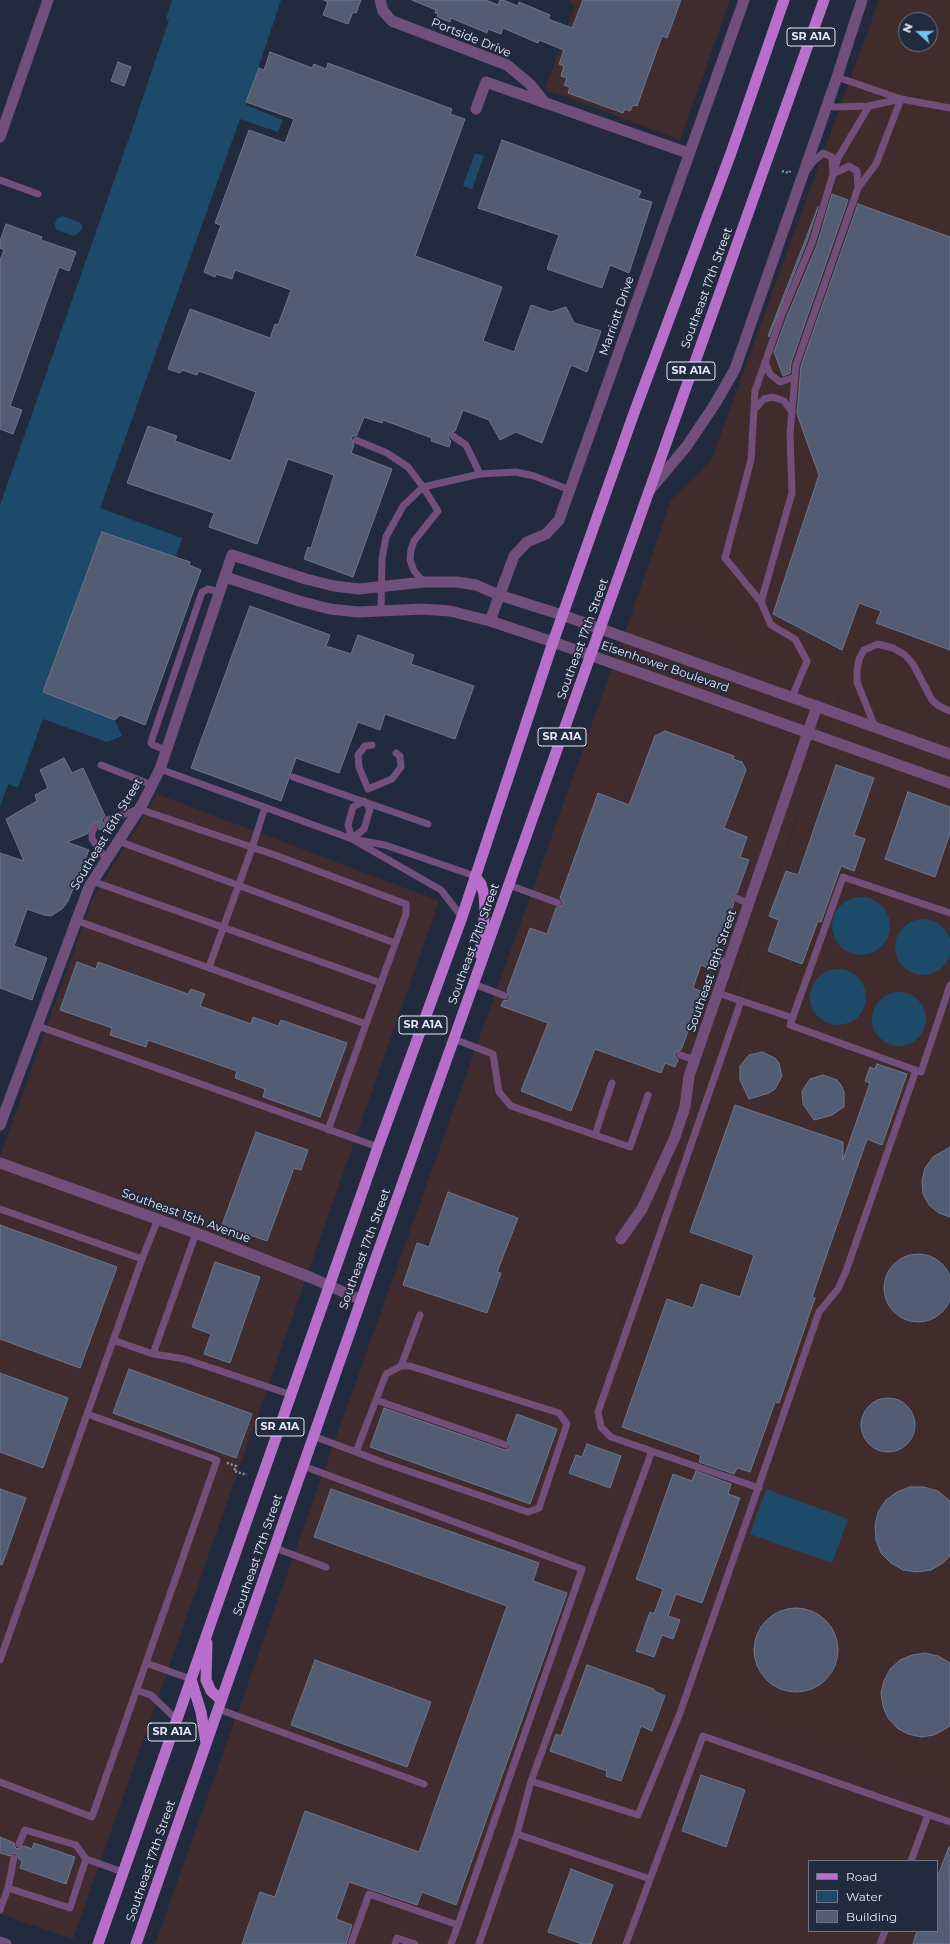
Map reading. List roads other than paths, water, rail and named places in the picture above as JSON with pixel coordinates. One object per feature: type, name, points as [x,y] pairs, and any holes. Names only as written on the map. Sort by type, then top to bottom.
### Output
[{"type":"main road","name":"Southeast 17th Street","points":[[98,1944],[378,1147],[462,917],[562,615],[634,413],[731,153],[784,0]]},
{"type":"main road","name":"Southeast 17th Street","points":[[136,1944],[361,1300],[824,0]]},
{"type":"main road","points":[[476,876],[483,889],[485,910],[476,979]]},
{"type":"main road","points":[[208,1632],[206,1680],[211,1691],[220,1704]]},
{"type":"main road","points":[[191,1679],[201,1712],[206,1743]]},
{"type":"street","points":[[0,137],[48,0]]},
{"type":"street","name":"Portside Drive","points":[[380,0],[383,11],[392,21],[507,65],[530,84],[545,103]]},
{"type":"street","name":"Marriott Drive","points":[[490,621],[514,556],[527,542],[546,534],[559,520],[744,0]]},
{"type":"street","points":[[649,491],[686,447],[715,404],[735,369],[837,77],[862,0]]},
{"type":"street","points":[[476,109],[486,82],[688,154]]},
{"type":"street","name":"Eisenhower Boulevard","points":[[232,555],[306,579],[334,586],[359,589],[424,582],[457,582],[476,585],[499,595],[601,628],[950,754]]},
{"type":"street","name":"Southeast 16th Street","points":[[0,1125],[38,1026],[75,920],[92,881],[139,809],[160,769],[232,555]]},
{"type":"street","name":"Eisenhower Boulevard","points":[[225,577],[299,601],[330,609],[358,612],[381,610],[450,611],[490,621],[591,655],[950,783]]},
{"type":"street","name":"Southeast 18th Street","points":[[621,1239],[642,1209],[675,1137],[685,1107],[689,1076],[818,706]]},
{"type":"street","name":"Southeast 15th Avenue","points":[[0,1163],[196,1233],[330,1286],[361,1300]]},
{"type":"street","points":[[0,1942],[6,1944]]},
{"type":"lane","points":[[837,77],[901,99],[950,108]]},
{"type":"lane","points":[[826,106],[869,106],[901,99]]},
{"type":"lane","points":[[761,602],[792,493],[790,433],[796,365],[858,188],[876,164],[901,99]]},
{"type":"lane","points":[[792,697],[807,661],[795,639],[771,625],[761,602],[725,558],[751,460],[755,391],[781,317],[812,243],[838,158],[869,106]]},
{"type":"lane","points":[[799,185],[812,163],[823,153],[832,157],[833,174]]},
{"type":"lane","points":[[833,174],[849,166],[857,171],[858,188]]},
{"type":"lane","points":[[0,180],[38,194]]},
{"type":"lane","points":[[765,362],[770,374],[780,382],[795,377]]},
{"type":"lane","points":[[754,410],[764,399],[774,397],[784,401],[792,412]]},
{"type":"lane","points":[[453,436],[466,445],[480,474]]},
{"type":"lane","points":[[356,440],[387,453],[408,467],[438,511],[414,541],[411,550],[410,560],[414,571],[424,582]]},
{"type":"lane","points":[[381,610],[382,559],[386,537],[403,506],[423,487],[480,474],[516,472],[534,476],[570,490]]},
{"type":"lane","points":[[166,750],[151,743],[202,592],[208,589],[220,592]]},
{"type":"lane","points":[[875,727],[857,682],[857,670],[859,659],[864,650],[878,644],[893,648],[905,655],[913,664],[932,700],[939,706],[950,711]]},
{"type":"lane","points":[[352,839],[348,825],[353,807],[364,801],[368,789],[359,767],[358,755],[365,746],[372,745]]},
{"type":"lane","points":[[368,789],[392,780],[401,767],[400,756],[396,753]]},
{"type":"lane","points":[[101,765],[152,785]]},
{"type":"lane","points":[[160,769],[352,839],[441,890],[462,917]]},
{"type":"lane","points":[[294,777],[428,824]]},
{"type":"lane","points":[[352,839],[364,829],[370,809],[364,801]]},
{"type":"lane","points":[[209,967],[252,848],[265,807]]},
{"type":"lane","points":[[107,820],[139,809],[406,904],[406,914],[328,1130]]},
{"type":"lane","points":[[95,826],[92,832],[92,839],[106,859]]},
{"type":"lane","points":[[352,839],[385,845],[476,876]]},
{"type":"lane","points":[[118,841],[395,943]]},
{"type":"lane","points":[[950,913],[843,877],[790,1025],[921,1072],[950,984]]},
{"type":"lane","points":[[92,881],[381,983]]},
{"type":"lane","points":[[509,885],[558,903]]},
{"type":"lane","points":[[736,898],[749,904]]},
{"type":"lane","points":[[75,920],[366,1024]]},
{"type":"lane","points":[[714,958],[728,963]]},
{"type":"lane","points":[[476,979],[505,996]]},
{"type":"lane","points":[[718,993],[793,1018]]},
{"type":"lane","points":[[741,1001],[598,1412],[601,1427],[611,1437],[759,1488]]},
{"type":"lane","points":[[38,1026],[378,1147]]},
{"type":"lane","points":[[454,1039],[493,1054],[499,1092],[511,1106],[630,1147],[648,1095]]},
{"type":"lane","points":[[680,1055],[695,1060]]},
{"type":"lane","points":[[531,1782],[638,1815],[680,1713],[819,1312],[838,1289],[846,1271],[916,1070]]},
{"type":"lane","points":[[595,1134],[612,1083]]},
{"type":"lane","points":[[0,1209],[142,1259]]},
{"type":"lane","points":[[0,1660],[142,1259],[158,1219]]},
{"type":"lane","points":[[153,1354],[196,1233]]},
{"type":"lane","points":[[401,1366],[420,1315]]},
{"type":"lane","points":[[113,1340],[153,1354],[185,1359],[292,1395]]},
{"type":"lane","points":[[313,1436],[356,1452],[528,1512],[539,1508],[567,1424],[559,1413],[410,1366],[401,1366],[386,1374],[356,1452]]},
{"type":"lane","points":[[376,1400],[506,1445]]},
{"type":"lane","points":[[0,1782],[92,1817],[217,1460],[87,1414]]},
{"type":"lane","points":[[478,1944],[517,1834],[531,1782],[652,1451]]},
{"type":"lane","points":[[546,1460],[554,1462]]},
{"type":"lane","points":[[303,1466],[582,1569],[451,1944]]},
{"type":"lane","points":[[274,1548],[326,1567]]},
{"type":"lane","points":[[146,1663],[191,1679]]},
{"type":"lane","points":[[136,1690],[151,1695],[176,1719]]},
{"type":"lane","points":[[220,1704],[424,1784]]},
{"type":"lane","points":[[626,1944],[703,1736],[950,1822]]},
{"type":"lane","points":[[911,1860],[928,1815]]},
{"type":"lane","points":[[19,1844],[25,1830],[76,1845],[86,1859],[123,1872]]},
{"type":"lane","points":[[517,1834],[650,1880]]},
{"type":"lane","points":[[0,1910],[8,1888],[14,1858]]},
{"type":"lane","points":[[8,1888],[70,1908],[86,1859]]},
{"type":"lane","points":[[351,1944],[369,1894],[458,1924]]},
{"type":"lane","points":[[880,1944],[884,1932]]},
{"type":"lane","points":[[395,1944],[397,1938],[415,1944]]},
{"type":"water","points":[[172,0],[281,0],[246,105],[283,120],[278,132],[240,119],[100,508],[182,538],[175,558],[102,532],[43,692],[115,720],[122,736],[107,742],[43,719],[18,788],[8,784],[0,807],[0,505],[135,121],[169,20],[166,19]]},
{"type":"water","points":[[475,153],[484,156],[472,189],[463,186]]},
{"type":"water","points":[[62,216],[79,222],[82,225],[82,230],[74,236],[57,230],[55,223],[57,219]]},
{"type":"water","points":[[855,897],[867,897],[882,905],[890,920],[890,932],[882,947],[867,955],[855,955],[840,947],[832,932],[832,920],[840,905]]},
{"type":"water","points":[[917,919],[929,919],[939,923],[947,931],[951,941],[951,953],[947,963],[939,971],[929,975],[917,975],[907,971],[899,963],[895,953],[895,941],[899,931],[907,923]]},
{"type":"water","points":[[833,969],[843,969],[858,977],[864,986],[866,997],[864,1008],[858,1017],[843,1025],[833,1025],[822,1020],[815,1013],[810,1002],[810,992],[815,981],[822,974]]},
{"type":"water","points":[[894,992],[904,992],[914,996],[922,1004],[926,1014],[926,1024],[922,1034],[914,1042],[904,1046],[894,1046],[884,1042],[876,1034],[872,1024],[872,1014],[876,1004],[884,996]]},
{"type":"water","points":[[766,1489],[848,1519],[832,1563],[750,1534]]}]
